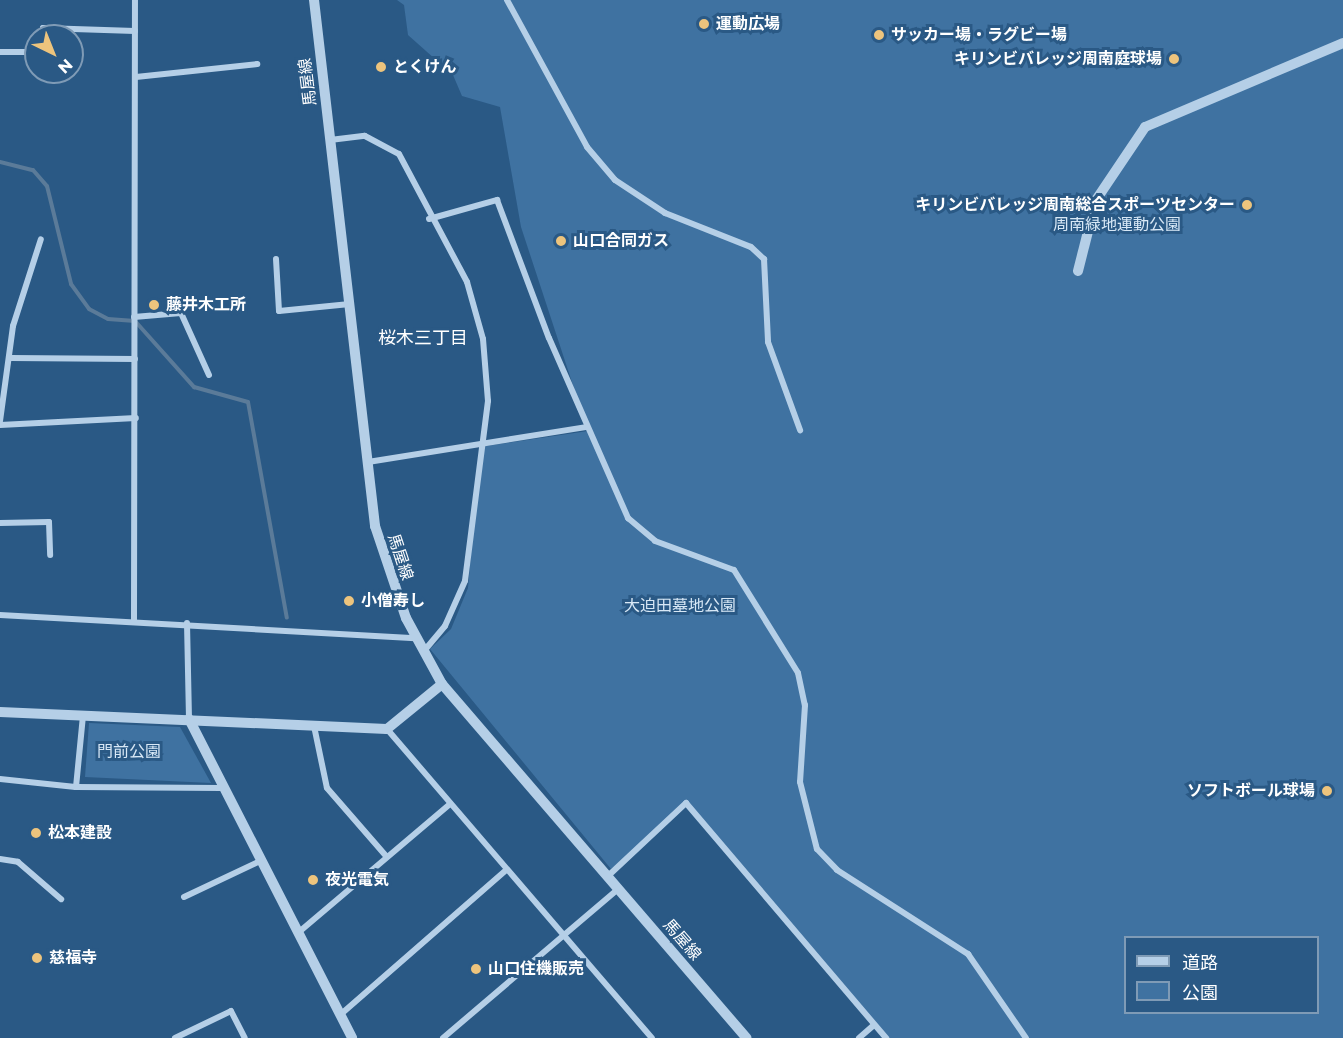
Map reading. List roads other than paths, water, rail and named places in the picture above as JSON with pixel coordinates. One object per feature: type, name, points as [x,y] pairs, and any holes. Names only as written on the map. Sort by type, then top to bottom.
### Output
[{"type":"street","points":[[134,620],[135,0]]},
{"type":"street","name":"馬屋線","points":[[314,0],[381,556],[415,638],[442,684],[747,1038]]},
{"type":"street","points":[[507,0],[587,147],[615,180],[665,213],[751,247],[764,260],[768,342],[800,430]]},
{"type":"street","points":[[84,29],[135,31]]},
{"type":"street","points":[[1078,271],[1096,200],[1145,127],[1343,43]]},
{"type":"street","points":[[0,52],[24,52]]},
{"type":"street","points":[[136,77],[258,64]]},
{"type":"street","points":[[330,140],[364,136],[399,154],[421,188],[429,219],[467,282],[483,339],[488,400],[478,444],[461,595],[445,626],[423,652]]},
{"type":"street","points":[[429,219],[497,200],[586,427],[635,527],[664,546],[734,570],[798,673],[805,705],[800,782],[817,849],[837,870],[968,954],[1026,1038]]},
{"type":"street","points":[[41,239],[13,326],[11,358],[0,423],[136,418]]},
{"type":"street","points":[[276,259],[279,311],[350,304]]},
{"type":"street","points":[[134,317],[181,313],[209,375]]},
{"type":"street","points":[[11,358],[135,359]]},
{"type":"street","points":[[368,462],[586,427]]},
{"type":"street","points":[[0,523],[49,522],[50,555]]},
{"type":"street","points":[[0,615],[134,620],[415,638]]},
{"type":"street","points":[[187,623],[189,719],[221,788],[299,932],[352,1038]]},
{"type":"street","points":[[0,712],[314,723],[387,729],[442,684]]},
{"type":"street","points":[[76,787],[82,716]]},
{"type":"street","points":[[314,723],[327,788],[387,858]]},
{"type":"street","points":[[387,729],[505,871],[652,1038]]},
{"type":"street","points":[[0,779],[76,787],[221,788]]},
{"type":"street","points":[[608,876],[686,803],[886,1038]]},
{"type":"street","points":[[299,932],[450,804]]},
{"type":"street","points":[[0,859],[18,862],[61,899]]},
{"type":"street","points":[[184,897],[260,861]]},
{"type":"street","points":[[340,1016],[505,871]]},
{"type":"street","points":[[443,1038],[618,889]]},
{"type":"street","points":[[175,1038],[231,1011],[245,1038]]},
{"type":"street","points":[[859,1038],[874,1025]]},
{"type":"waterway","points":[[0,162],[33,170],[47,186],[71,284],[89,309],[108,319],[135,321],[194,387],[248,402],[287,618]]},
{"type":"place","name":"運動広場","points":[[704,24]]},
{"type":"place","name":"サッカー場・ラグビー場","points":[[879,35]]},
{"type":"place","name":"キリンビバレッジ周南庭球場","points":[[1174,59]]},
{"type":"place","name":"とくけん","points":[[381,67]]},
{"type":"place","name":"キリンビバレッジ周南総合スポーツセンター","points":[[1247,205]]},
{"type":"place","name":"山口合同ガス","points":[[561,241]]},
{"type":"place","name":"藤井木工所","points":[[154,305]]},
{"type":"place","name":"小僧寿し","points":[[349,601]]},
{"type":"place","name":"ソフトボール球場","points":[[1327,791]]},
{"type":"place","name":"松本建設","points":[[36,833]]},
{"type":"place","name":"夜光電気","points":[[313,880]]},
{"type":"place","name":"慈福寺","points":[[37,958]]},
{"type":"place","name":"山口住機販売","points":[[476,969]]},
{"type":"district","name":"桜木三丁目","points":[[423,338]]},
{"type":"park label","name":"周南緑地運動公園","points":[[1117,225]]},
{"type":"park label","name":"大迫田墓地公園","points":[[680,606]]},
{"type":"park label","name":"門前公園","points":[[129,752]]}]
